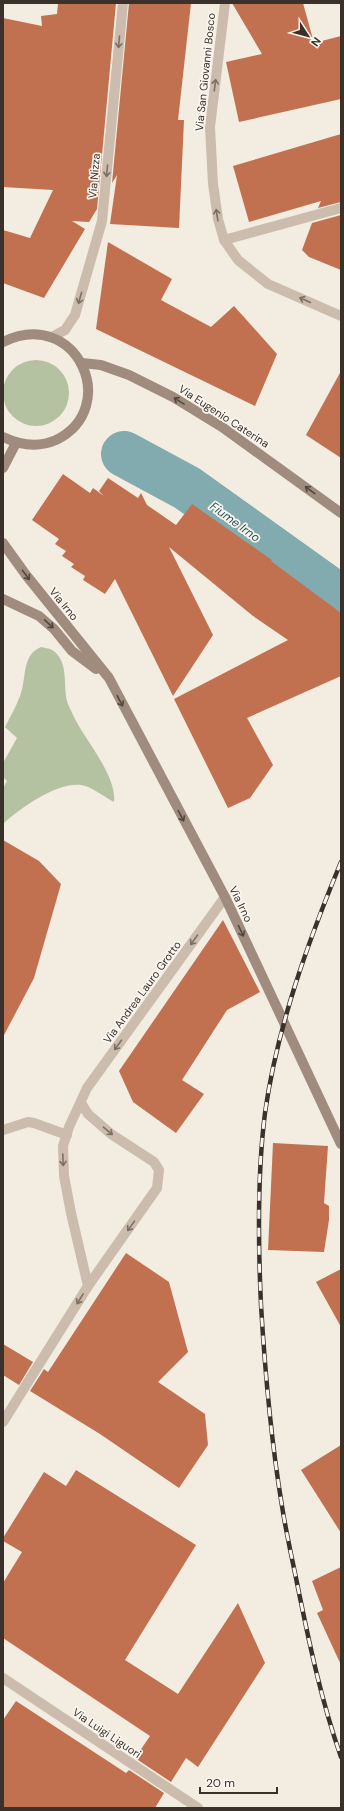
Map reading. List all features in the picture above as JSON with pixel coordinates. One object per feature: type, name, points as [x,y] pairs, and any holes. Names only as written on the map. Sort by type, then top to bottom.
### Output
[{"type":"main road","points":[[3,342],[16,336],[34,334],[52,337],[64,344],[74,352],[82,363],[87,379],[88,395],[83,411],[75,425],[63,436],[48,443],[32,446],[16,443],[3,437]]},
{"type":"main road","name":"Via Eugenio Caterina","points":[[82,363],[101,364],[129,375],[173,397],[222,427],[341,513]]},
{"type":"main road","points":[[3,468],[16,443]]},
{"type":"main road","name":"Via Irno","points":[[3,543],[26,575],[108,678],[225,897],[341,1144]]},
{"type":"main road","name":"Via Irno","points":[[3,598],[25,608],[47,622],[72,651],[108,678]]},
{"type":"main road","points":[[3,608],[25,608]]},
{"type":"street","name":"Via Nizza","points":[[52,337],[65,330],[75,315],[102,221],[123,3]]},
{"type":"street","name":"Via San Giovanni Bosco","points":[[225,3],[210,128],[213,184],[218,219],[224,240],[238,260],[268,284],[341,316]]},
{"type":"street","points":[[224,240],[341,208]]},
{"type":"street","name":"Via Andrea Lauro Grotto","points":[[88,1286],[64,1176],[63,1146],[69,1127],[87,1088],[225,897]]},
{"type":"street","points":[[3,1422],[88,1286],[157,1188],[159,1170],[154,1162],[111,1134],[88,1114],[81,1103]]},
{"type":"street","points":[[3,1130],[28,1122],[34,1122],[67,1135]]},
{"type":"street","name":"Via Luigi Liguori","points":[[3,1678],[198,1808]]},
{"type":"green space","points":[[29,360],[43,360],[55,365],[64,374],[69,386],[67,406],[60,417],[43,426],[29,426],[17,421],[8,412],[3,400],[3,386],[8,374],[17,365]]},
{"type":"green space","points":[[41,647],[52,650],[61,660],[67,703],[78,725],[105,769],[114,791],[114,802],[90,788],[81,785],[71,785],[39,797],[3,824],[3,788],[7,781],[3,777],[3,763],[17,738],[5,727],[20,696],[27,662],[30,656]]},
{"type":"building","points":[[58,3],[116,3],[97,209],[89,222],[72,221],[85,229],[44,298],[3,283],[3,230],[30,238],[53,190],[3,187],[3,18],[42,26],[41,16],[57,14]]},
{"type":"building","points":[[129,3],[191,3],[178,120],[184,120],[179,228],[110,224],[117,175],[112,183]]},
{"type":"building","points":[[232,3],[303,3],[314,43],[341,36],[341,99],[239,122],[226,62],[262,54]]},
{"type":"building","points":[[341,134],[341,202],[318,208],[321,201],[249,222],[233,166]]},
{"type":"building","points":[[341,215],[341,270],[309,257],[302,250],[312,223]]},
{"type":"building","points":[[108,242],[172,279],[161,300],[211,327],[234,306],[277,354],[255,406],[96,329]]},
{"type":"building","points":[[341,371],[341,458],[306,435]]},
{"type":"building","points":[[63,474],[90,493],[93,488],[104,496],[99,491],[108,478],[138,498],[141,493],[147,505],[176,525],[192,504],[272,560],[271,561],[341,613],[341,676],[247,718],[273,765],[250,798],[228,808],[174,699],[288,640],[253,616],[169,547],[213,635],[173,696],[115,579],[105,594],[83,580],[85,576],[71,567],[74,564],[62,556],[66,551],[55,544],[59,539],[32,520]]},
{"type":"building","points":[[3,840],[39,861],[61,884],[34,978],[3,1037]]},
{"type":"building","points":[[223,920],[260,992],[227,1010],[182,1080],[204,1094],[176,1133],[133,1102],[119,1071]]},
{"type":"building","points":[[273,1143],[328,1146],[324,1203],[329,1206],[329,1220],[324,1252],[268,1250]]},
{"type":"building","points":[[126,1253],[169,1282],[188,1352],[158,1382],[205,1414],[208,1445],[179,1488],[100,1434],[30,1391],[44,1369],[48,1372]]},
{"type":"building","points":[[341,1269],[341,1327],[316,1282]]},
{"type":"building","points":[[3,1344],[33,1362],[19,1385],[3,1375]]},
{"type":"building","points":[[341,1445],[341,1533],[301,1470]]},
{"type":"building","points":[[76,1470],[196,1545],[125,1660],[178,1694],[238,1603],[265,1663],[198,1767],[186,1758],[171,1782],[135,1758],[150,1736],[3,1638],[3,1583],[22,1552],[3,1541],[3,1538],[44,1472],[66,1486]]},
{"type":"building","points":[[341,1567],[341,1665],[317,1613],[323,1610],[312,1581]]},
{"type":"building","points":[[16,1701],[126,1773],[129,1770],[164,1793],[155,1808],[3,1808],[3,1720]]},
{"type":"waterway","name":"Fiume Irno","points":[[124,454],[187,488],[341,598]]},
{"type":"railway","points":[[341,862],[295,985],[277,1049],[265,1113],[259,1185],[259,1257],[264,1355],[278,1481],[287,1535],[311,1649],[327,1714],[341,1757]]}]
